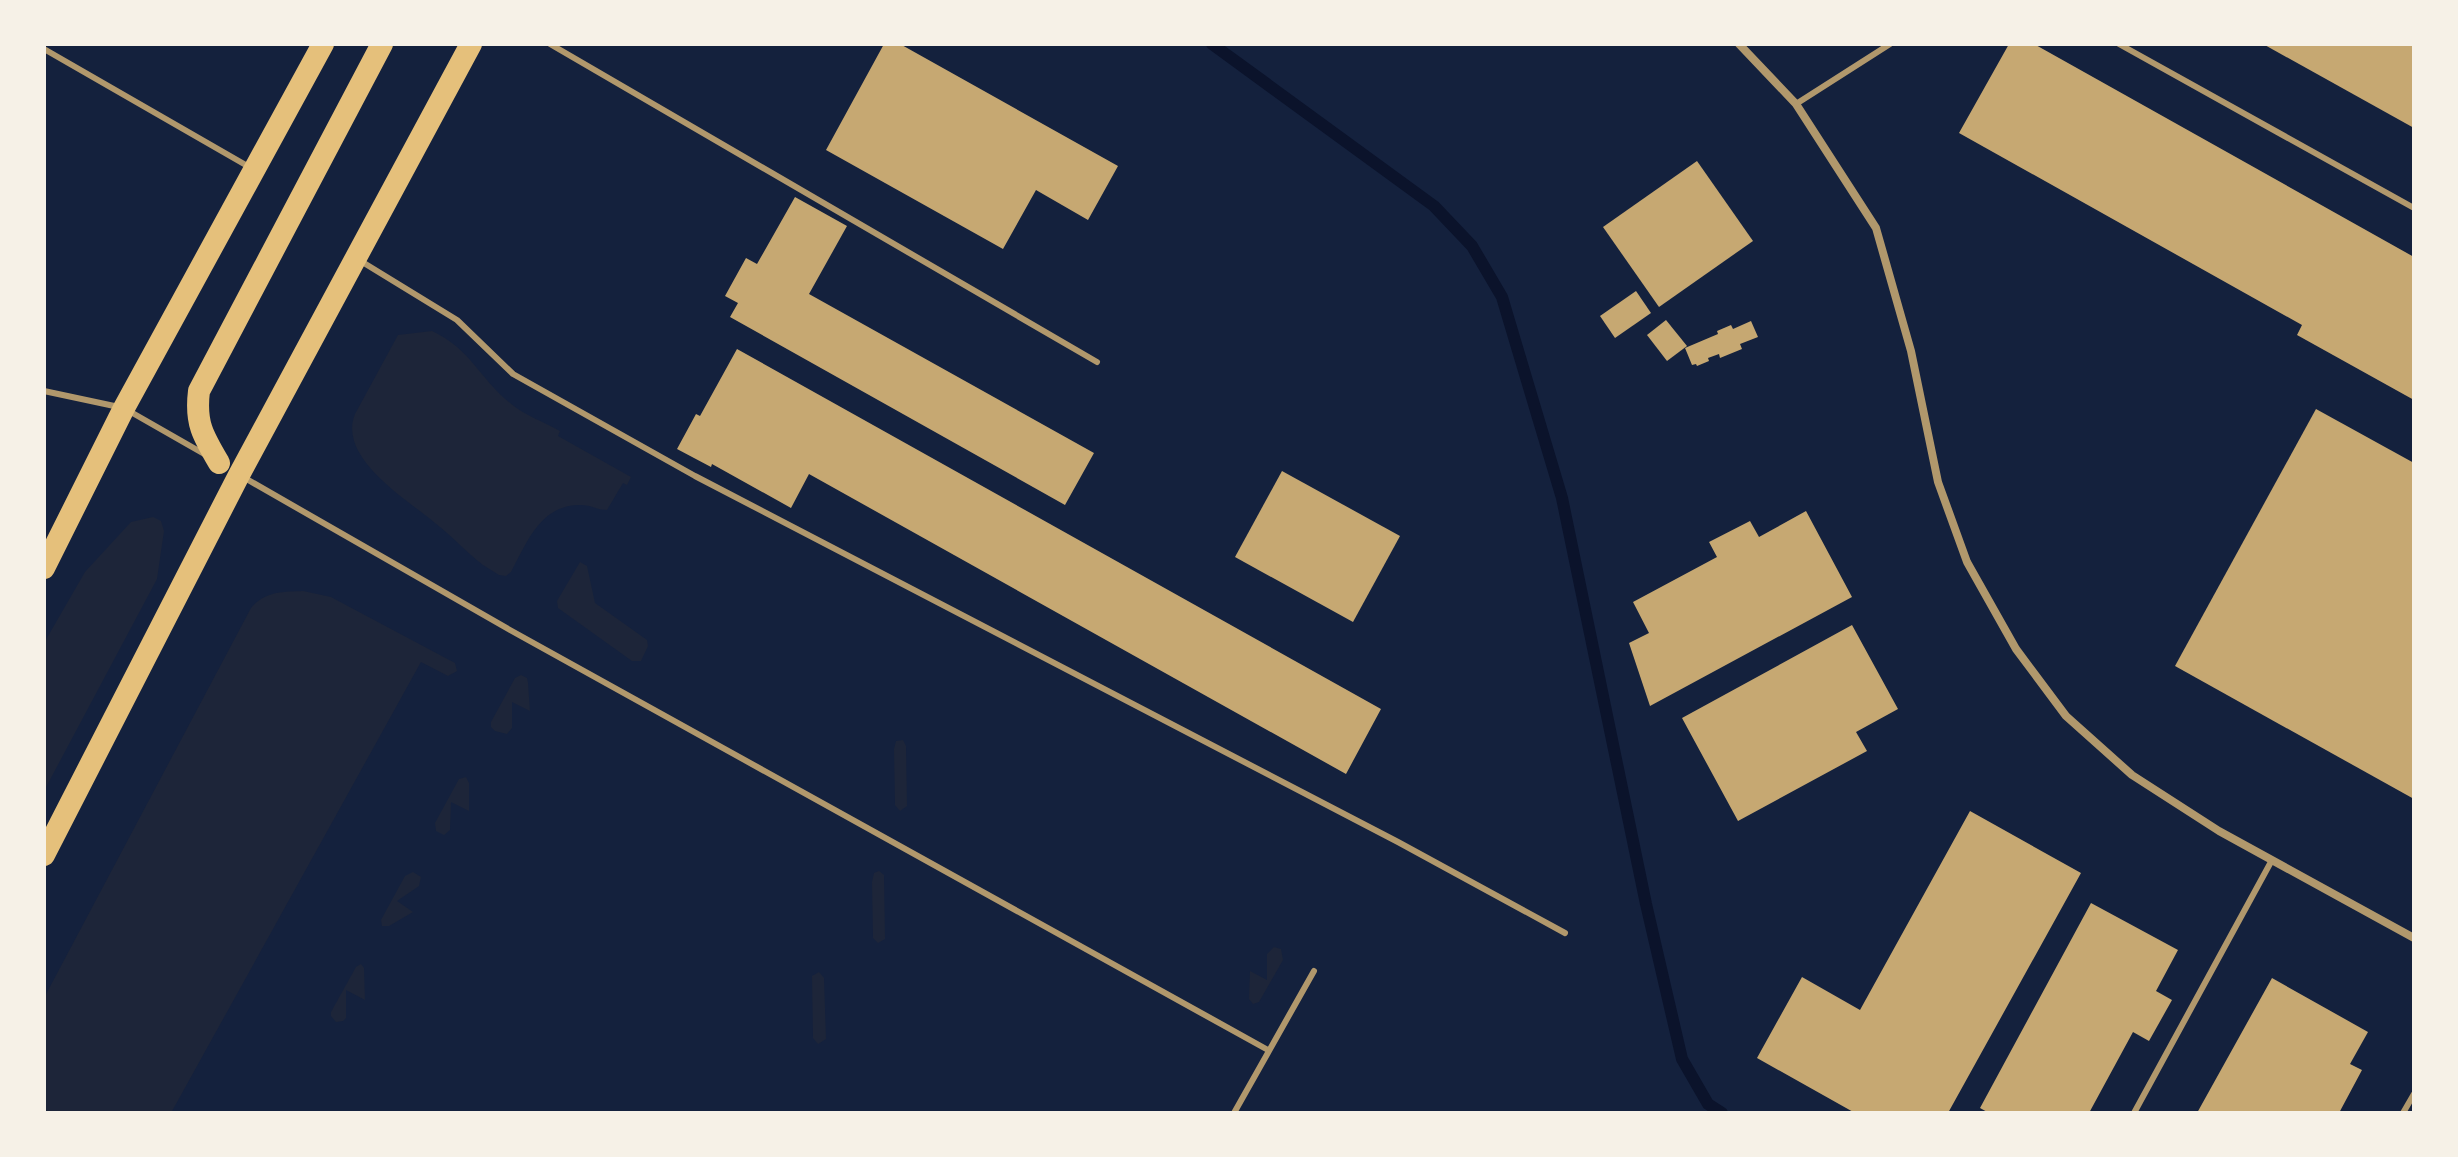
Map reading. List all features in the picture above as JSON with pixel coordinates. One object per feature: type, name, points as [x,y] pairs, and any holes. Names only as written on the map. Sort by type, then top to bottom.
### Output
[{"type":"highway","points":[[45,565],[124,408],[323,44]]},
{"type":"highway","points":[[219,463],[202,435],[196,413],[199,391],[382,44]]},
{"type":"highway","points":[[44,855],[239,475],[471,44]]},
{"type":"street","points":[[1739,44],[1796,104],[1876,228],[1911,351],[1938,482],[1967,562],[2016,649],[2066,716],[2132,775],[2219,831],[2414,938]]},
{"type":"lane","points":[[550,44],[1097,362]]},
{"type":"lane","points":[[1796,104],[1890,44]]},
{"type":"lane","points":[[2119,44],[2414,208]]},
{"type":"lane","points":[[44,49],[254,170]]},
{"type":"lane","points":[[356,258],[457,320],[513,374],[539,389],[695,476],[1398,842],[1565,933]]},
{"type":"lane","points":[[44,391],[124,408],[510,630],[1268,1050]]},
{"type":"lane","points":[[2134,1113],[2272,860]]},
{"type":"lane","points":[[1234,1113],[1314,971]]},
{"type":"lane","points":[[2403,1113],[2414,1094]]},
{"type":"shaded area","points":[[432,331],[466,355],[499,393],[516,407],[560,431],[558,436],[631,477],[627,485],[623,483],[607,510],[585,505],[567,506],[545,518],[506,576],[483,565],[393,490],[365,462],[356,446],[352,430],[355,414],[398,335]]},
{"type":"shaded area","points":[[153,517],[161,521],[164,531],[157,579],[44,791],[44,643],[85,572],[131,522]]},
{"type":"shaded area","points":[[580,562],[587,566],[595,603],[647,640],[648,646],[641,661],[632,661],[558,608],[557,601]]},
{"type":"shaded area","points":[[303,591],[331,597],[455,663],[457,671],[448,676],[421,662],[171,1113],[44,1113],[44,998],[251,608],[268,595]]},
{"type":"shaded area","points":[[521,675],[527,678],[530,711],[512,702],[512,728],[507,734],[495,731],[491,722],[515,678]]},
{"type":"shaded area","points":[[903,740],[906,746],[907,806],[900,811],[895,805],[894,749],[896,741]]},
{"type":"shaded area","points":[[466,777],[469,783],[469,811],[451,802],[450,830],[444,835],[436,831],[435,823],[459,779]]},
{"type":"shaded area","points":[[879,871],[884,875],[885,939],[878,943],[873,938],[872,882],[874,873]]},
{"type":"shaded area","points":[[413,872],[421,877],[419,886],[397,901],[413,912],[389,926],[382,926],[381,920],[405,876]]},
{"type":"shaded area","points":[[1274,947],[1281,949],[1283,960],[1259,1002],[1253,1004],[1249,999],[1250,971],[1267,980],[1267,954]]},
{"type":"shaded area","points":[[361,964],[364,968],[365,1000],[346,990],[346,1018],[336,1022],[331,1012],[356,967]]},
{"type":"shaded area","points":[[819,972],[824,978],[826,1039],[818,1044],[813,1038],[812,976]]},
{"type":"building","points":[[884,44],[900,44],[1118,166],[1088,220],[1036,190],[1003,249],[826,150]]},
{"type":"building","points":[[2009,44],[2034,44],[2414,257],[2414,400],[2297,335],[2302,325],[1959,133]]},
{"type":"building","points":[[2263,44],[2414,44],[2414,128]]},
{"type":"building","points":[[1697,161],[1753,241],[1659,307],[1603,227]]},
{"type":"building","points":[[795,197],[847,226],[809,294],[1094,453],[1065,505],[730,317],[738,303],[725,296],[746,258],[757,264]]},
{"type":"building","points":[[1636,291],[1651,313],[1615,338],[1600,316]]},
{"type":"building","points":[[1666,320],[1687,346],[1667,361],[1647,335]]},
{"type":"building","points":[[1751,321],[1758,337],[1740,344],[1742,349],[1720,358],[1719,354],[1708,358],[1709,361],[1697,366],[1692,365],[1685,348],[1731,325],[1733,329]]},
{"type":"building","points":[[737,349],[1381,709],[1346,774],[809,474],[791,508],[712,464],[711,467],[677,449],[696,414],[700,416]]},
{"type":"building","points":[[2316,409],[2414,463],[2414,799],[2175,666]]},
{"type":"building","points":[[1282,471],[1400,536],[1353,622],[1235,557]]},
{"type":"building","points":[[1806,511],[1852,597],[1650,706],[1629,643],[1649,633],[1633,602],[1717,557],[1709,542],[1750,521],[1759,537]]},
{"type":"building","points":[[1852,625],[1898,709],[1856,732],[1867,751],[1738,821],[1682,718]]},
{"type":"building","points":[[1970,811],[2081,873],[1948,1113],[1855,1113],[1757,1058],[1802,977],[1860,1010]]},
{"type":"building","points":[[2091,903],[2178,950],[2156,991],[2172,1000],[2149,1041],[2133,1032],[2089,1113],[1989,1113],[1980,1108]]},
{"type":"building","points":[[2272,978],[2368,1032],[2350,1064],[2362,1070],[2339,1113],[2197,1113]]},
{"type":"waterway","points":[[1212,44],[1434,206],[1472,246],[1502,297],[1562,498],[1646,904],[1682,1059],[1708,1104],[1722,1113]]}]
